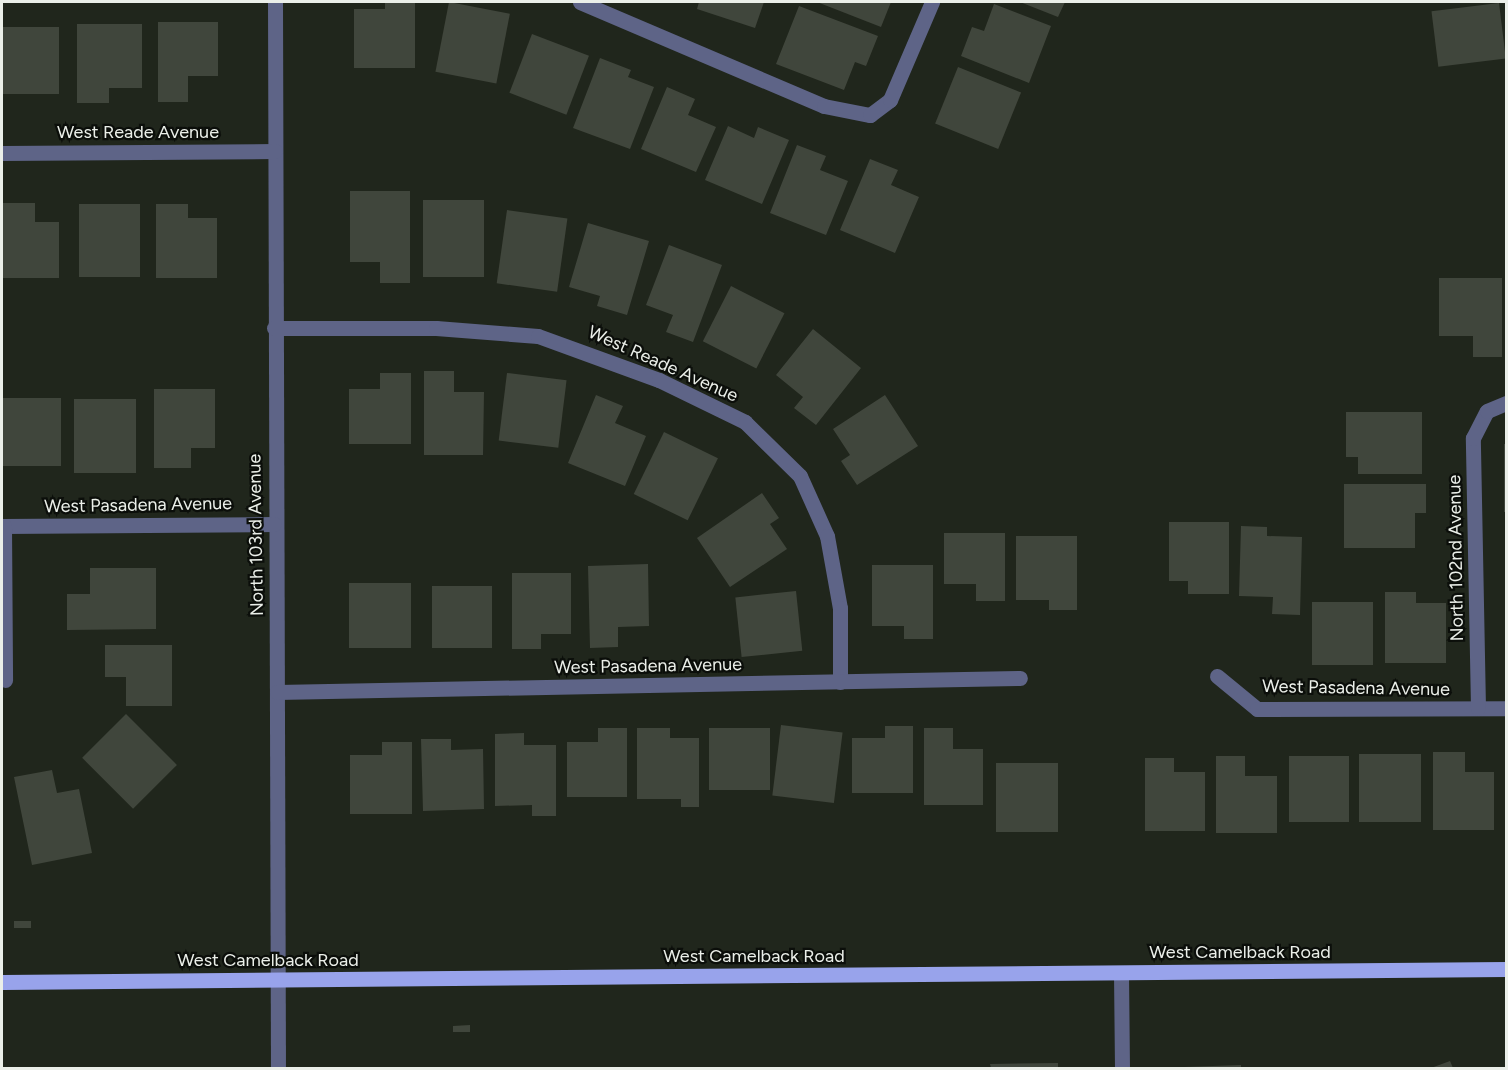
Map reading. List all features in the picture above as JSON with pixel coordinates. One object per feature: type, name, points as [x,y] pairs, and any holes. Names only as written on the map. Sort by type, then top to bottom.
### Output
[{"type":"main road","name":"West Camelback Road","points":[[2,982],[1506,969]]},
{"type":"street","name":"North 103rd Avenue","points":[[275,2],[274,524],[278,1068]]},
{"type":"street","points":[[580,2],[824,106],[870,115],[890,100],[932,2]]},
{"type":"street","name":"West Reade Avenue","points":[[2,153],[275,151]]},
{"type":"street","name":"West Reade Avenue","points":[[274,328],[435,328],[538,336],[659,380],[745,422],[800,477],[827,536],[839,590],[840,682]]},
{"type":"street","name":"North 102nd Avenue","points":[[1478,708],[1473,438],[1487,411],[1506,403]]},
{"type":"street","name":"West Pasadena Avenue","points":[[3,526],[274,524]]},
{"type":"street","points":[[3,526],[5,680]]},
{"type":"street","name":"West Pasadena Avenue","points":[[1216,676],[1257,709],[1506,708]]},
{"type":"street","name":"West Pasadena Avenue","points":[[277,692],[1020,678]]},
{"type":"street","points":[[1121,973],[1122,1068]]},
{"type":"building","points":[[385,2],[415,2],[415,68],[354,68],[354,9],[385,9]]},
{"type":"building","points":[[449,2],[510,14],[496,84],[435,72]]},
{"type":"building","points":[[699,2],[764,2],[755,28],[697,9]]},
{"type":"building","points":[[817,2],[891,2],[881,27]]},
{"type":"building","points":[[1020,2],[1065,2],[1058,17]]},
{"type":"building","points":[[1499,3],[1506,59],[1438,67],[1432,11]]},
{"type":"building","points":[[994,4],[1051,26],[1029,83],[961,56],[972,27],[984,31]]},
{"type":"building","points":[[799,6],[878,36],[866,66],[855,62],[844,90],[776,64]]},
{"type":"building","points":[[158,22],[218,22],[218,76],[188,76],[188,102],[158,102]]},
{"type":"building","points":[[77,24],[142,24],[142,88],[109,88],[109,103],[77,103]]},
{"type":"building","points":[[2,27],[59,27],[59,94],[2,94]]},
{"type":"building","points":[[532,34],[589,56],[566,115],[509,93]]},
{"type":"building","points":[[600,58],[631,70],[628,77],[654,87],[630,149],[573,128]]},
{"type":"building","points":[[958,67],[1021,92],[998,149],[935,124]]},
{"type":"building","points":[[667,87],[695,99],[688,115],[716,127],[696,172],[641,149]]},
{"type":"building","points":[[728,126],[754,138],[758,127],[789,140],[762,204],[705,180]]},
{"type":"building","points":[[797,145],[826,156],[820,170],[848,181],[826,235],[770,213]]},
{"type":"building","points":[[870,159],[898,170],[891,185],[919,197],[895,253],[840,230]]},
{"type":"building","points":[[350,191],[410,191],[410,283],[380,283],[380,262],[350,262]]},
{"type":"building","points":[[423,200],[484,200],[484,277],[423,277]]},
{"type":"building","points":[[2,203],[35,203],[35,222],[59,222],[59,278],[2,278]]},
{"type":"building","points":[[79,204],[140,204],[140,277],[79,277]]},
{"type":"building","points":[[156,204],[188,204],[188,218],[217,218],[217,278],[156,278]]},
{"type":"building","points":[[507,210],[567,218],[557,292],[497,283]]},
{"type":"building","points":[[588,223],[649,241],[627,315],[597,306],[600,296],[569,287]]},
{"type":"building","points":[[669,245],[722,265],[693,342],[666,332],[673,315],[646,305]]},
{"type":"building","points":[[1439,278],[1502,278],[1502,357],[1473,357],[1473,336],[1439,336]]},
{"type":"building","points":[[731,286],[784,313],[756,368],[703,341]]},
{"type":"building","points":[[813,329],[861,368],[816,425],[794,408],[803,397],[776,375]]},
{"type":"building","points":[[424,371],[454,371],[454,392],[484,392],[483,455],[424,455]]},
{"type":"building","points":[[380,373],[411,373],[411,444],[349,444],[349,389],[380,389]]},
{"type":"building","points":[[507,373],[567,380],[558,448],[499,440]]},
{"type":"building","points":[[154,389],[215,389],[215,448],[191,448],[191,468],[154,468]]},
{"type":"building","points":[[596,395],[623,406],[615,423],[646,436],[625,486],[568,463]]},
{"type":"building","points":[[885,395],[918,446],[857,485],[841,461],[850,455],[833,429]]},
{"type":"building","points":[[2,398],[61,398],[61,466],[2,466]]},
{"type":"building","points":[[74,399],[136,399],[136,473],[74,473]]},
{"type":"building","points":[[1346,412],[1422,412],[1422,474],[1358,474],[1358,457],[1346,457]]},
{"type":"building","points":[[664,432],[718,458],[688,520],[634,494]]},
{"type":"building","points":[[1504,444],[1506,444],[1506,512],[1504,512]]},
{"type":"building","points":[[1344,484],[1426,484],[1426,513],[1415,513],[1415,548],[1344,548]]},
{"type":"building","points":[[762,493],[779,518],[770,524],[787,549],[730,587],[697,538]]},
{"type":"building","points":[[1169,522],[1229,522],[1229,594],[1188,594],[1188,581],[1169,581]]},
{"type":"building","points":[[1241,526],[1267,527],[1267,536],[1302,537],[1300,615],[1272,614],[1273,597],[1239,596]]},
{"type":"building","points":[[944,533],[1005,533],[1005,601],[976,601],[976,584],[944,584]]},
{"type":"building","points":[[1016,536],[1077,536],[1077,610],[1049,610],[1049,600],[1016,600]]},
{"type":"building","points":[[648,564],[649,626],[618,627],[618,647],[590,648],[588,566]]},
{"type":"building","points":[[872,565],[933,565],[933,639],[904,639],[904,626],[872,626]]},
{"type":"building","points":[[90,568],[156,568],[156,629],[67,630],[67,594],[90,594]]},
{"type":"building","points":[[512,573],[571,573],[571,634],[541,634],[541,649],[512,649]]},
{"type":"building","points":[[349,583],[411,583],[411,648],[349,648]]},
{"type":"building","points":[[432,586],[492,586],[492,648],[432,648]]},
{"type":"building","points":[[796,591],[802,651],[742,657],[735,597]]},
{"type":"building","points":[[1385,592],[1416,592],[1416,603],[1446,603],[1446,663],[1385,663]]},
{"type":"building","points":[[1312,602],[1373,602],[1373,665],[1312,665]]},
{"type":"building","points":[[105,645],[172,645],[172,706],[126,706],[126,677],[105,677]]},
{"type":"building","points":[[126,714],[177,765],[133,809],[82,758]]},
{"type":"building","points":[[781,725],[843,733],[834,803],[772,795]]},
{"type":"building","points":[[885,726],[913,726],[913,793],[852,793],[852,738],[885,738]]},
{"type":"building","points":[[598,728],[627,728],[627,797],[567,797],[567,742],[598,742]]},
{"type":"building","points":[[637,728],[670,728],[670,738],[699,738],[699,807],[681,807],[681,799],[637,799]]},
{"type":"building","points":[[709,728],[770,728],[770,790],[709,790]]},
{"type":"building","points":[[924,728],[953,728],[953,749],[983,749],[983,805],[924,805]]},
{"type":"building","points":[[524,733],[524,745],[556,745],[556,816],[532,816],[532,805],[495,806],[495,734]]},
{"type":"building","points":[[421,739],[451,739],[451,750],[483,749],[484,809],[423,811]]},
{"type":"building","points":[[382,742],[412,742],[412,814],[350,814],[350,755],[382,755]]},
{"type":"building","points":[[1433,752],[1465,752],[1465,772],[1494,772],[1494,830],[1433,830]]},
{"type":"building","points":[[1359,754],[1421,754],[1421,822],[1359,822]]},
{"type":"building","points":[[1216,756],[1245,756],[1245,776],[1277,776],[1277,833],[1216,833]]},
{"type":"building","points":[[1289,756],[1349,756],[1349,822],[1289,822]]},
{"type":"building","points":[[1145,758],[1174,758],[1174,772],[1205,772],[1205,831],[1145,831]]},
{"type":"building","points":[[996,763],[1058,763],[1058,832],[996,832]]},
{"type":"building","points":[[52,770],[57,793],[79,789],[92,853],[32,865],[14,777]]},
{"type":"building","points":[[14,921],[31,921],[31,928],[14,928]]},
{"type":"building","points":[[470,1025],[470,1032],[453,1032],[453,1026]]},
{"type":"building","points":[[1450,1061],[1453,1068],[1431,1068]]},
{"type":"building","points":[[1058,1063],[1058,1068],[991,1068],[990,1064]]},
{"type":"building","points":[[1241,1065],[1241,1068],[1184,1068],[1184,1067]]}]
